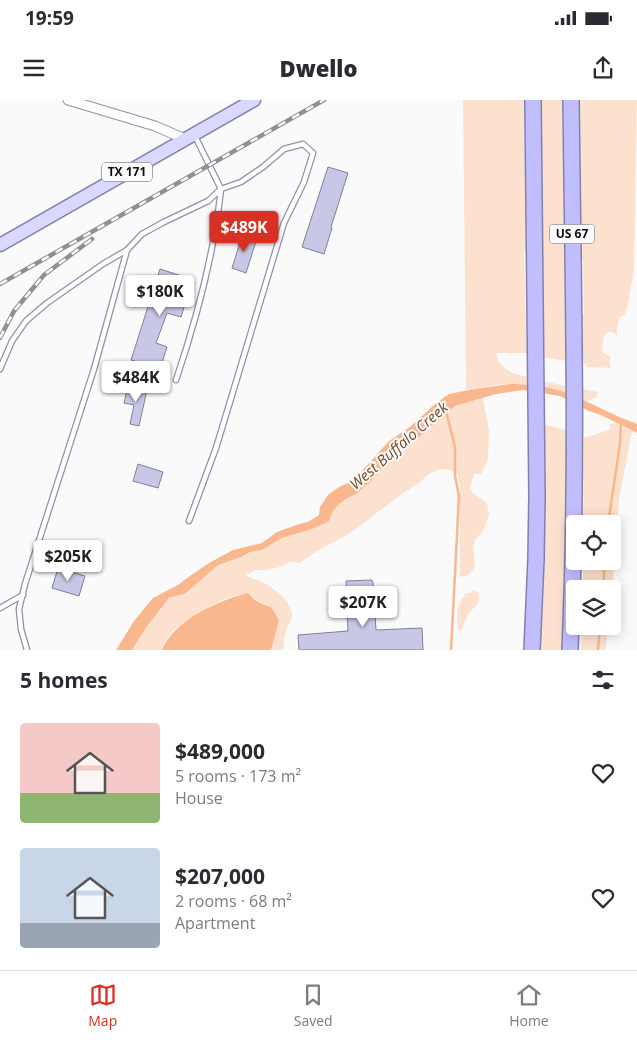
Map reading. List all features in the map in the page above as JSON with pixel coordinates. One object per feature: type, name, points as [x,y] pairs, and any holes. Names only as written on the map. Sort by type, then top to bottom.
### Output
[{"type":"highway","name":"US 67","points":[[532,650],[537,541],[533,100]]},
{"type":"highway","name":"US 67","points":[[570,650],[574,568],[575,438],[571,100]]},
{"type":"main road","name":"TX 171","points":[[0,245],[254,100]]},
{"type":"street","points":[[68,100],[190,136]]},
{"type":"lane","points":[[176,380],[189,341],[206,274],[218,218],[221,189],[190,136]]},
{"type":"lane","points":[[0,369],[12,341],[26,321],[54,298],[127,250],[142,234],[208,201],[221,189],[241,182],[263,167],[284,148],[304,144],[313,153],[304,182],[284,223],[216,448],[189,521]]},
{"type":"lane","points":[[27,650],[21,629],[19,609],[94,369],[127,250]]},
{"type":"lane","points":[[0,608],[23,595]]},
{"type":"shaded area","points":[[463,100],[524,100],[526,249],[524,250],[527,353],[496,353],[498,360],[500,364],[515,374],[598,392],[597,397],[585,402],[550,389],[522,384],[466,389]]},
{"type":"shaded area","points":[[539,100],[562,100],[566,361],[543,357]]},
{"type":"shaded area","points":[[579,100],[637,100],[634,271],[625,315],[620,317],[617,335],[610,331],[605,334],[603,340],[602,352],[611,356],[611,368],[587,367],[583,362],[582,315],[584,314],[583,260],[581,260]]},
{"type":"shaded area","points":[[483,398],[489,430],[488,459],[481,474],[474,474],[470,488],[473,493],[487,503],[489,514],[482,532],[475,540],[473,549],[475,566],[469,575],[460,577],[460,486],[458,474],[451,470],[441,469],[429,474],[352,532],[299,563],[289,562],[280,567],[256,570],[246,575],[273,588],[282,596],[291,610],[292,617],[285,632],[283,650],[271,650],[279,620],[268,605],[260,603],[251,595],[238,595],[216,603],[184,622],[171,633],[162,650],[132,650],[145,629],[169,598],[186,593],[218,565],[250,552],[262,550],[282,538],[312,529],[338,505],[356,494],[370,482],[398,452],[418,438],[455,406]]},
{"type":"shaded area","points":[[615,423],[632,431],[618,515],[583,515],[584,437],[611,429],[609,425]]},
{"type":"shaded area","points":[[543,424],[566,430],[566,540],[561,650],[539,650]]},
{"type":"shaded area","points":[[583,570],[613,570],[613,580],[583,580]]},
{"type":"shaded area","points":[[473,590],[479,593],[479,600],[468,615],[461,631],[458,629],[457,624],[459,606],[466,593],[470,593]]},
{"type":"shaded area","points":[[582,635],[607,635],[605,650],[581,650]]},
{"type":"water","name":"West Buffalo Creek","points":[[510,384],[555,389],[571,395],[637,424],[637,433],[560,396],[523,390],[496,394],[455,406],[418,438],[398,452],[356,494],[338,505],[329,521],[312,529],[282,538],[262,550],[250,552],[218,565],[186,593],[169,598],[145,629],[132,650],[116,650],[134,621],[153,598],[178,585],[209,563],[233,550],[262,543],[277,532],[308,522],[319,515],[320,507],[328,495],[360,473],[389,441],[410,427],[449,394]]},
{"type":"water","points":[[248,593],[255,600],[271,607],[279,620],[271,650],[162,650],[168,639],[187,620],[211,606]]},
{"type":"building","points":[[328,167],[348,173],[324,254],[302,247]]},
{"type":"building","points":[[243,233],[257,238],[246,273],[232,268]]},
{"type":"building","points":[[160,269],[188,278],[185,289],[189,291],[181,317],[167,313],[156,343],[167,347],[160,369],[131,360]]},
{"type":"building","points":[[128,385],[147,390],[139,426],[130,424],[134,405],[124,403]]},
{"type":"building","points":[[138,464],[163,472],[158,488],[133,481]]},
{"type":"building","points":[[58,568],[85,576],[79,596],[52,588]]},
{"type":"building","points":[[372,580],[376,630],[422,628],[423,650],[299,650],[298,635],[348,631],[346,581]]},
{"type":"waterway","name":"West Buffalo Creek","points":[[446,411],[455,447],[455,476],[459,496],[451,650]]},
{"type":"waterway","points":[[609,515],[620,444],[621,424]]},
{"type":"waterway","points":[[604,570],[604,580]]},
{"type":"waterway","points":[[598,650],[599,635]]},
{"type":"railway","points":[[0,284],[324,100]]},
{"type":"railway","points":[[0,338],[14,311],[44,275],[92,239]]}]
